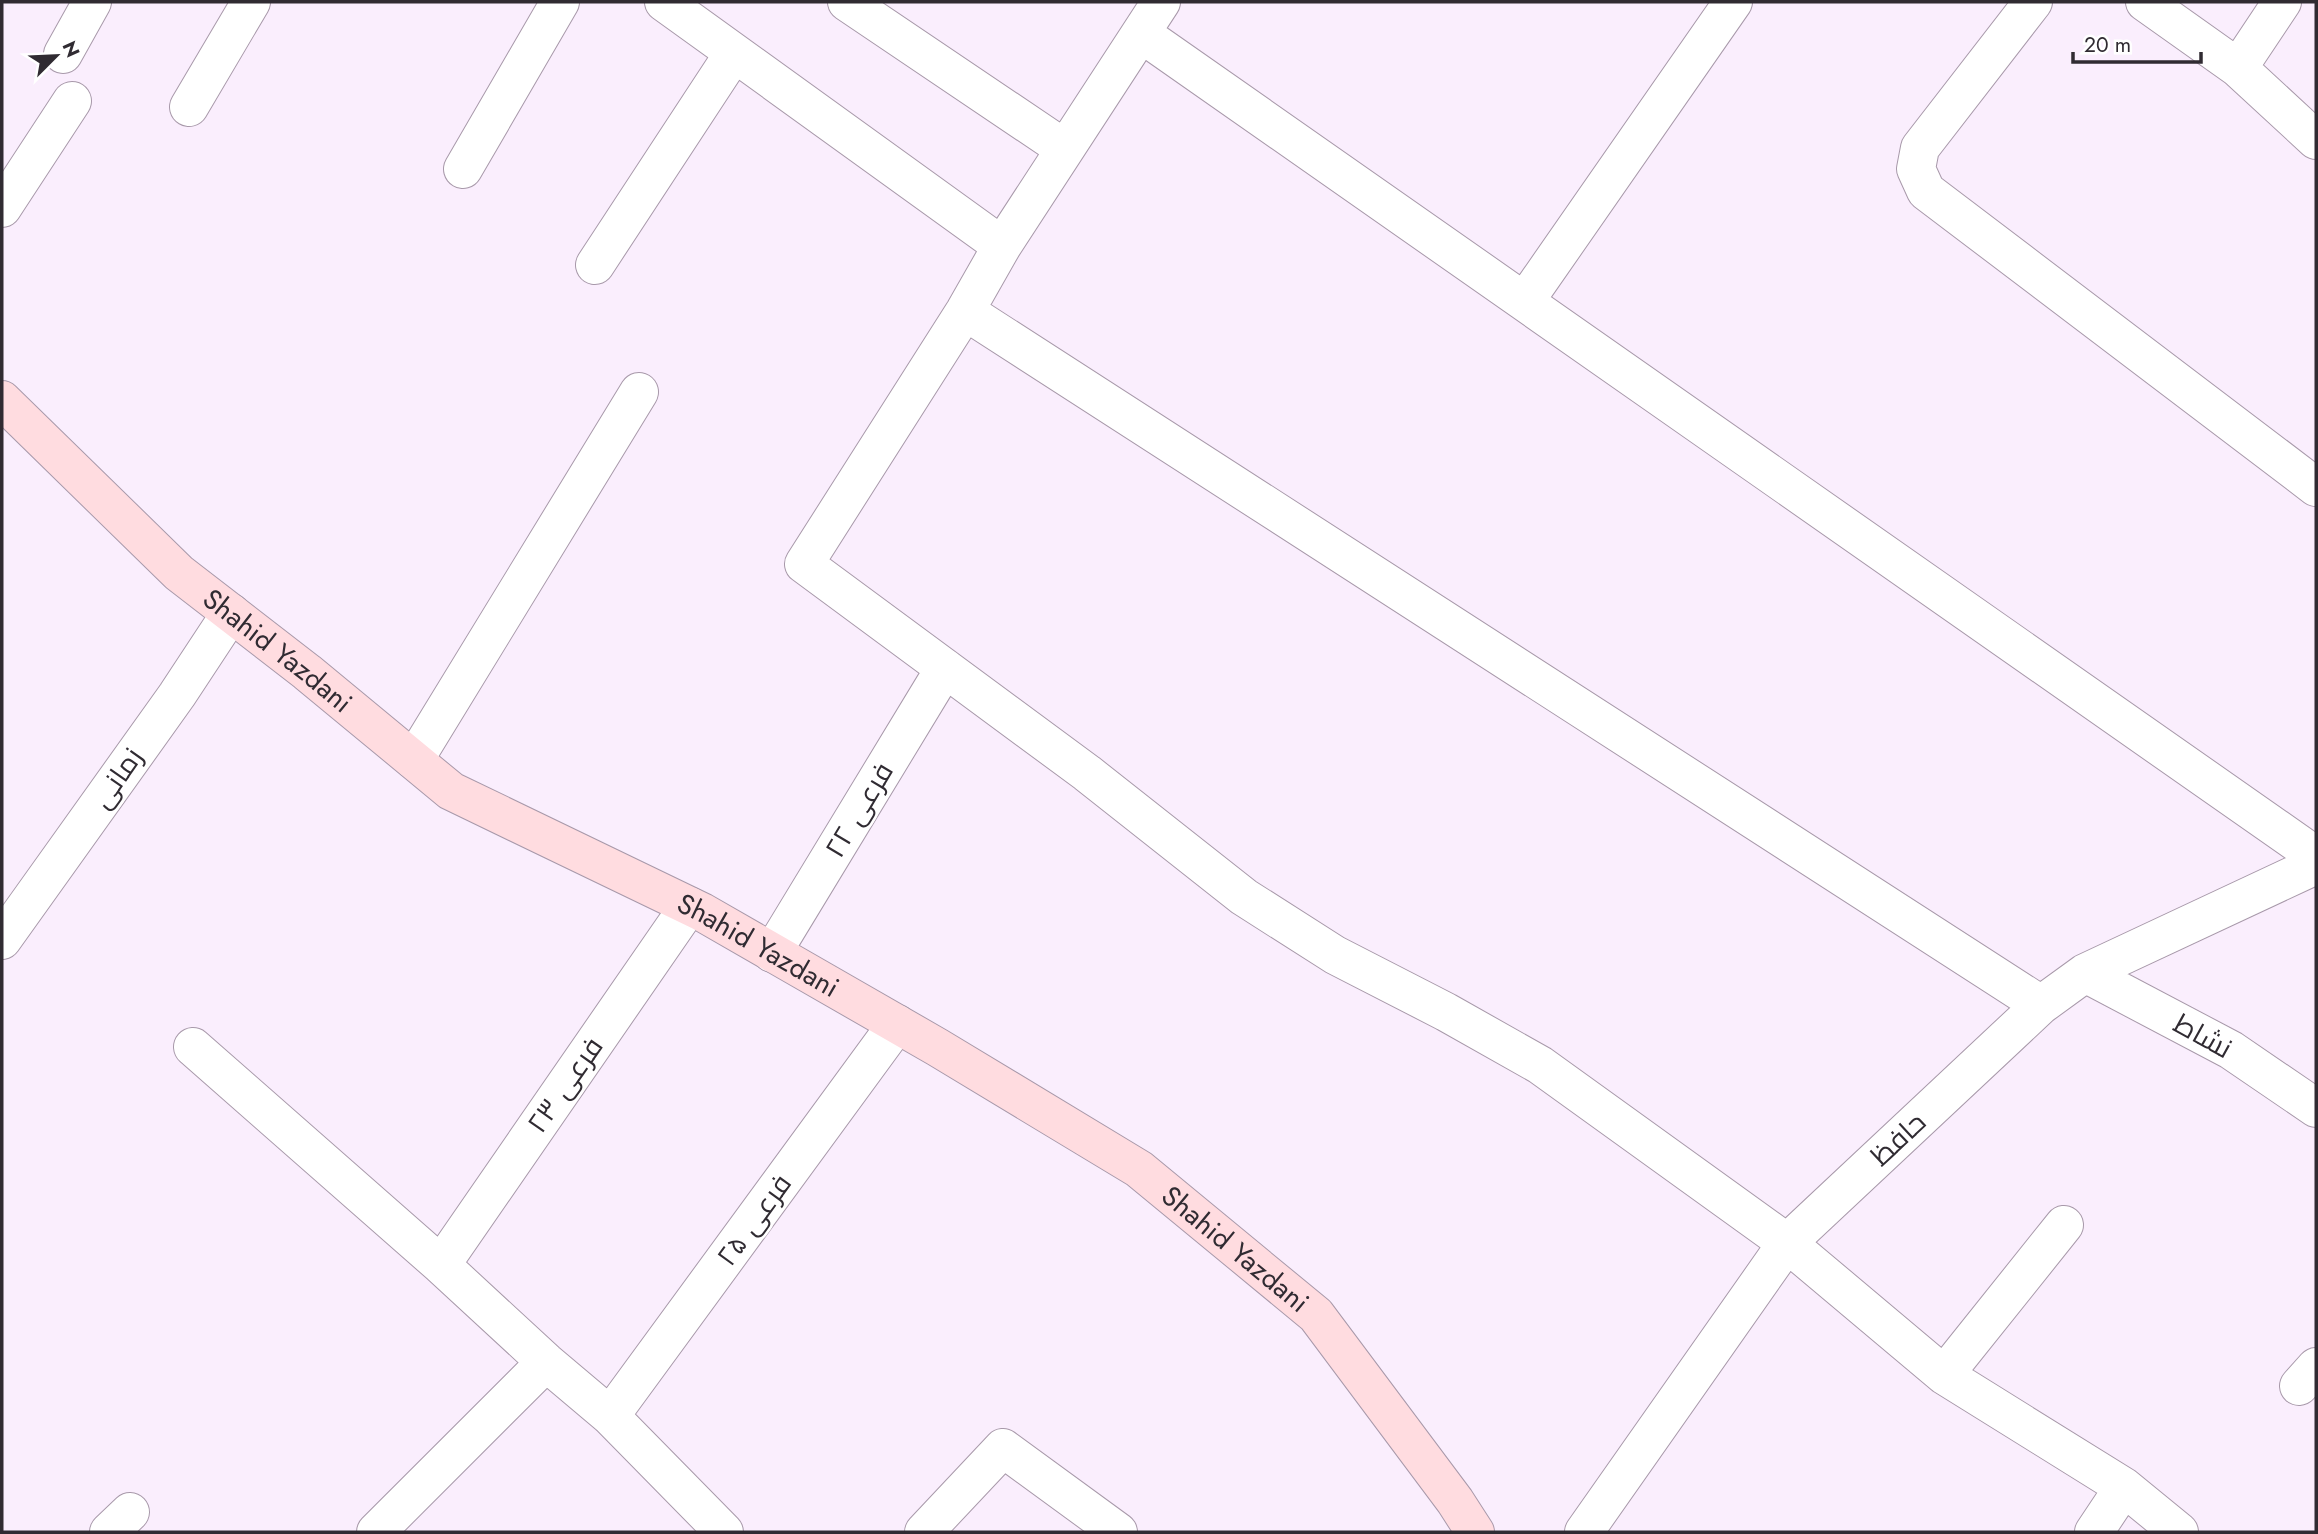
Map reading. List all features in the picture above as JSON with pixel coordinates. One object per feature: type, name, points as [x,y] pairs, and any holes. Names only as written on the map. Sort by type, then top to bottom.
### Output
[{"type":"street","points":[[63,54],[92,2]]},
{"type":"street","points":[[189,107],[251,2]]},
{"type":"street","points":[[463,169],[560,2]]},
{"type":"street","points":[[664,2],[1002,246]]},
{"type":"street","points":[[847,2],[1065,149]]},
{"type":"street","points":[[1161,2],[1002,246],[965,311],[804,564],[1087,773],[1244,897],[1335,955],[1446,1012],[1540,1065],[1787,1243],[1944,1375],[2124,1487],[2179,1532]]},
{"type":"street","points":[[1525,301],[1733,2]]},
{"type":"street","points":[[2033,2],[1920,148],[1916,169],[1926,191],[2316,487]]},
{"type":"street","points":[[2145,2],[2238,68],[2316,140]]},
{"type":"street","points":[[2238,68],[2282,2]]},
{"type":"street","points":[[1142,34],[2316,856]]},
{"type":"street","points":[[595,265],[734,53]]},
{"type":"street","points":[[2,208],[72,102]]},
{"type":"street","points":[[965,311],[2041,1005]]},
{"type":"street","points":[[414,760],[639,392]]},
{"type":"street","name":"Shahid Yazdani","points":[[2,400],[179,573],[307,672],[451,791],[689,906],[897,1024],[1139,1169],[1317,1315],[1475,1532]]},
{"type":"street","name":"زمانی","points":[[2,940],[177,695],[231,613]]},
{"type":"street","name":"فرعی ۲۲","points":[[772,953],[945,668]]},
{"type":"street","name":"حافظ","points":[[1584,1532],[1787,1243],[2041,1005],[2085,973],[2316,865]]},
{"type":"street","name":"فرعی ۲۳","points":[[441,1265],[689,906]]},
{"type":"street","name":"نشاط","points":[[2085,973],[2231,1050],[2316,1108]]},
{"type":"street","name":"فرعی ۲۵","points":[[610,1416],[897,1024]]},
{"type":"street","points":[[193,1047],[610,1416],[724,1532]]},
{"type":"street","points":[[1944,1375],[2064,1224]]},
{"type":"street","points":[[376,1532],[546,1362]]},
{"type":"street","points":[[924,1532],[1003,1448],[1118,1532]]},
{"type":"street","points":[[2094,1532],[2124,1487]]}]
